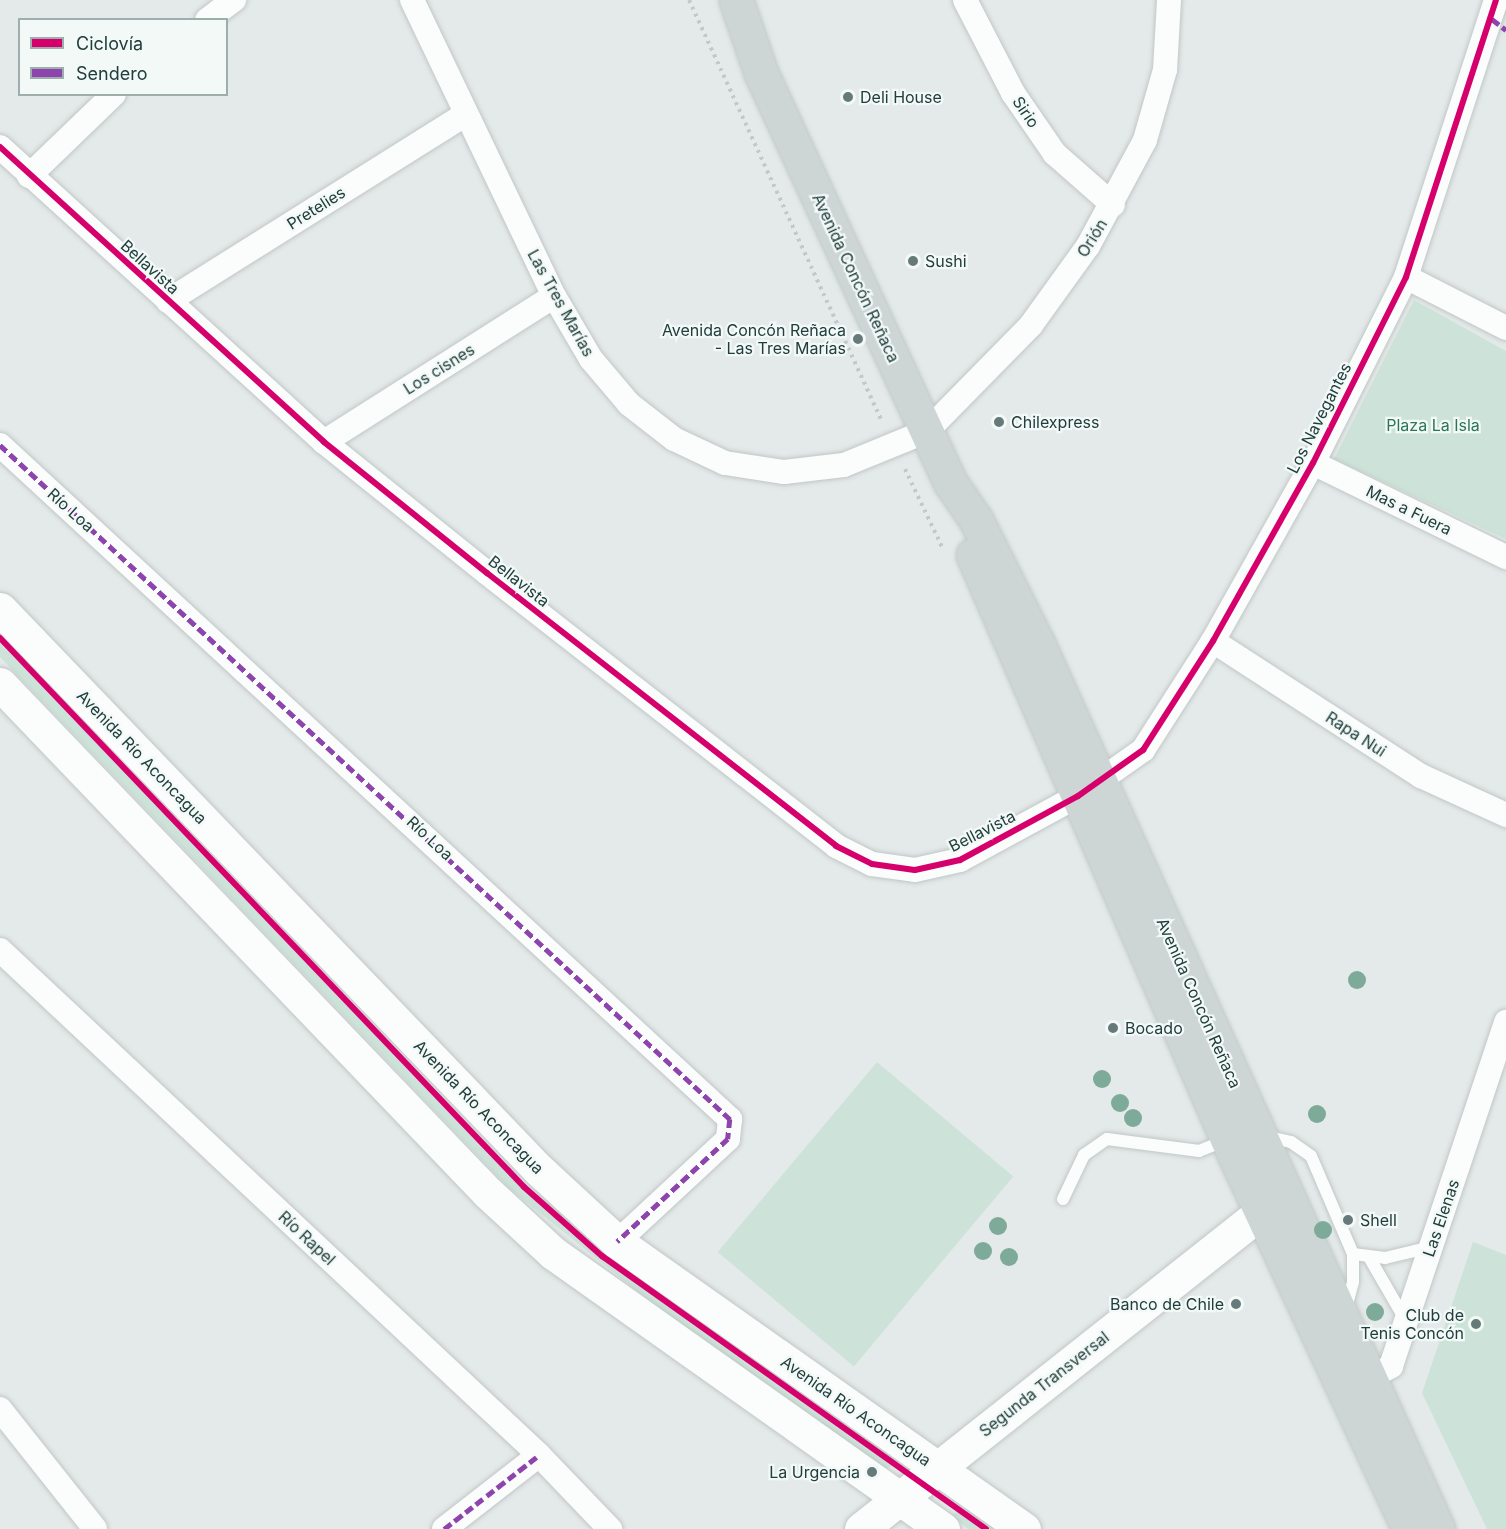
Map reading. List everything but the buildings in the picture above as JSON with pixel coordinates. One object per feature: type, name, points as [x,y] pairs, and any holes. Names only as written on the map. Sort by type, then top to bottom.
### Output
[{"type":"main road","name":"Avenida Concón Reñaca","points":[[715,0],[761,73]]},
{"type":"main road","name":"Avenida Concón Reñaca","points":[[736,0],[761,73],[950,482],[976,520],[1039,646],[1089,790],[1273,1204],[1357,1385],[1438,1529]]},
{"type":"main road","name":"Avenida Concón Reñaca","points":[[1273,1204],[1341,1319],[1357,1385],[1409,1529]]},
{"type":"street","points":[[210,18],[234,0]]},
{"type":"street","name":"Las Tres Marías","points":[[412,0],[554,297],[591,359],[629,404],[674,439],[725,463],[773,471],[814,471],[873,456],[927,431]]},
{"type":"street","name":"Sirio","points":[[965,0],[1013,93],[1055,154],[1113,205]]},
{"type":"street","name":"Orión","points":[[927,431],[1031,325],[1113,205],[1157,106],[1169,0]]},
{"type":"street","name":"Los Navegantes","points":[[1089,790],[1143,750],[1213,641],[1313,463],[1406,277],[1498,16]]},
{"type":"street","points":[[28,176],[112,96]]},
{"type":"street","name":"Pretelies","points":[[168,301],[465,115]]},
{"type":"street","name":"Bellavista","points":[[0,147],[28,176],[324,442],[853,857],[891,869],[938,867],[1089,790]]},
{"type":"street","points":[[1406,277],[1506,328]]},
{"type":"street","name":"Los cisnes","points":[[324,442],[554,297]]},
{"type":"street","name":"Río Loa","points":[[0,445],[730,1119],[728,1139],[617,1242]]},
{"type":"street","name":"Mas a Fuera","points":[[1313,463],[1506,557]]},
{"type":"street","name":"Avenida Río Aconcagua","points":[[0,609],[539,1170],[617,1242],[1023,1529]]},
{"type":"street","name":"Rapa Nui","points":[[1213,641],[1421,776],[1506,815]]},
{"type":"street","points":[[0,684],[488,1192],[553,1253],[943,1529]]},
{"type":"street","name":"Río Rapel","points":[[0,950],[539,1455],[610,1529]]},
{"type":"street","name":"Las Elenas","points":[[1357,1385],[1391,1366],[1431,1247],[1496,1084],[1506,1022]]},
{"type":"street","name":"Segunda Transversal","points":[[861,1529],[1273,1204]]},
{"type":"street","points":[[0,1410],[95,1529]]},
{"type":"street","points":[[444,1529],[539,1455]]},
{"type":"lane","points":[[1063,1199],[1084,1155],[1107,1139],[1199,1151],[1243,1138],[1291,1142],[1311,1156],[1353,1254],[1353,1282],[1341,1319]]},
{"type":"lane","points":[[1353,1254],[1369,1257],[1400,1256],[1431,1247]]},
{"type":"lane","points":[[1369,1257],[1406,1321]]},
{"type":"green space","name":"Plaza La Isla","points":[[1414,300],[1506,351],[1506,539],[1334,459]]},
{"type":"green space","points":[[0,635],[527,1186],[616,1258],[905,1458],[884,1470],[651,1302],[509,1188],[0,657]]},
{"type":"green space","points":[[877,1062],[1013,1176],[854,1366],[718,1252]]},
{"type":"green space","name":"Club de Tenis Concón","points":[[1473,1242],[1506,1255],[1506,1529],[1487,1529],[1422,1393]]},
{"type":"green space","points":[[966,1508],[995,1529],[968,1529],[951,1515]]},
{"type":"marked path","points":[[1492,19],[1506,30]]},
{"type":"marked path","points":[[0,445],[730,1119],[728,1139],[617,1242]]},
{"type":"marked path","points":[[444,1529],[539,1455]]},
{"type":"cycle path","points":[[0,147],[324,442],[487,573],[836,846],[872,864],[915,870],[960,860],[1078,796],[1143,750],[1213,641],[1313,463],[1406,277],[1496,0]]},
{"type":"cycle path","points":[[0,638],[524,1187],[602,1256],[986,1529]]},
{"type":"place","name":"Deli House","points":[[848,97]]},
{"type":"place","name":"Sushi","points":[[913,261]]},
{"type":"place","name":"Avenida Concón Reñaca - Las Tres Marías","points":[[858,339]]},
{"type":"place","name":"Chilexpress","points":[[999,422]]},
{"type":"place","name":"Bocado","points":[[1113,1028]]},
{"type":"place","name":"Shell","points":[[1348,1220]]},
{"type":"place","name":"Banco de Chile","points":[[1236,1304]]},
{"type":"place","name":"Club de Tenis Concón","points":[[1476,1324]]},
{"type":"place","name":"La Urgencia","points":[[872,1472]]}]
